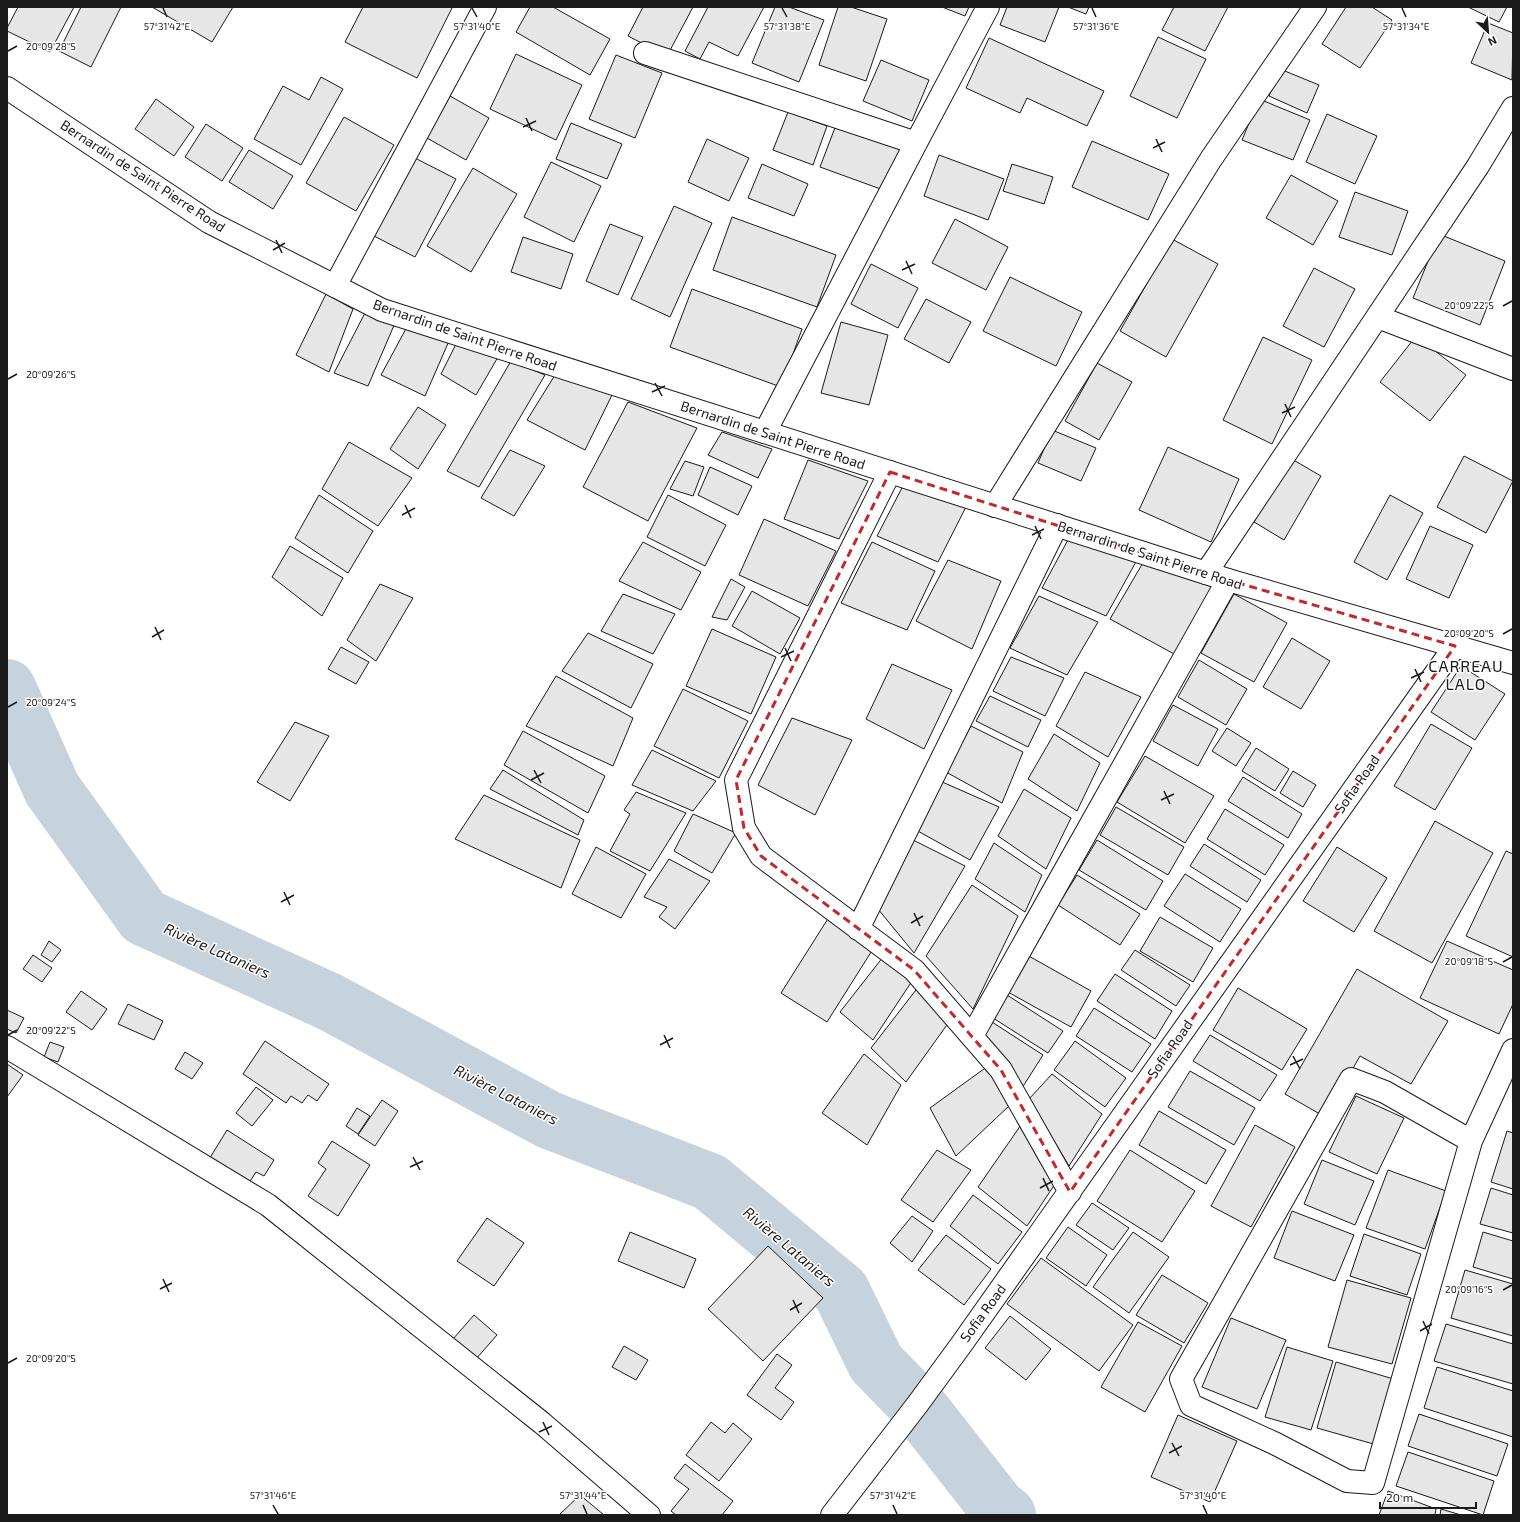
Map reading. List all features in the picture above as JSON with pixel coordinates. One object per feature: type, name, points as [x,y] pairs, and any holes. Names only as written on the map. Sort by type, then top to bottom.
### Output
[{"type":"street","points":[[335,286],[485,7]]},
{"type":"street","points":[[765,432],[988,7]]},
{"type":"street","points":[[994,506],[1211,159],[1315,7]]},
{"type":"street","points":[[645,53],[916,143]]},
{"type":"street","name":"Bernardin de Saint Pierre Road","points":[[7,88],[209,222],[382,310],[1228,580],[1513,663]]},
{"type":"street","points":[[1206,573],[1478,166],[1513,108]]},
{"type":"street","points":[[1378,317],[1513,369]]},
{"type":"street","points":[[890,472],[736,780],[744,828],[760,856],[914,970],[1001,1070],[1070,1192]]},
{"type":"street","points":[[858,929],[1057,526]]},
{"type":"street","points":[[972,1036],[1228,580]]},
{"type":"street","name":"Sofia Road","points":[[832,1515],[960,1345],[1070,1192],[1455,646]]},
{"type":"street","points":[[7,1047],[268,1205],[542,1423],[649,1515]]},
{"type":"street","points":[[1472,1141],[1385,1092],[1351,1079],[1181,1379],[1191,1404],[1274,1443],[1347,1481],[1373,1483],[1472,1141],[1513,1050]]},
{"type":"highlighted area","points":[[890,472],[1228,580],[1455,646],[1070,1192],[1001,1070],[914,970],[761,856],[744,828],[736,780]]},
{"type":"building","points":[[18,7],[74,7],[50,52],[7,31],[7,28]]},
{"type":"building","points":[[81,7],[121,7],[91,67],[59,51]]},
{"type":"building","points":[[152,7],[233,7],[212,42]]},
{"type":"building","points":[[363,7],[452,8],[417,78],[345,42]]},
{"type":"building","points":[[530,7],[553,7],[610,39],[590,75],[516,32]]},
{"type":"building","points":[[643,7],[693,7],[667,56],[628,36]]},
{"type":"building","points":[[708,7],[764,7],[738,56],[709,42],[700,59],[685,51]]},
{"type":"building","points":[[775,7],[789,7],[824,20],[799,82],[752,63]]},
{"type":"building","points":[[838,7],[851,7],[887,19],[866,81],[819,65]]},
{"type":"building","points":[[942,7],[969,7],[965,16]]},
{"type":"building","points":[[1007,7],[1059,7],[1045,42],[1000,25]]},
{"type":"building","points":[[1068,7],[1089,7],[1086,14]]},
{"type":"building","points":[[1174,7],[1228,7],[1205,51],[1162,30]]},
{"type":"building","points":[[1346,7],[1372,7],[1392,20],[1360,68],[1322,44]]},
{"type":"building","points":[[1468,7],[1507,7],[1499,22]]},
{"type":"building","points":[[1488,23],[1513,33],[1512,80],[1471,63]]},
{"type":"building","points":[[1158,37],[1206,59],[1177,118],[1130,96]]},
{"type":"building","points":[[989,38],[1104,91],[1087,126],[1027,98],[1020,113],[966,88]]},
{"type":"building","points":[[516,54],[582,85],[556,140],[490,109]]},
{"type":"building","points":[[616,55],[662,73],[635,138],[589,119]]},
{"type":"building","points":[[881,60],[929,80],[912,121],[863,101]]},
{"type":"building","points":[[1280,69],[1319,85],[1307,113],[1269,96]]},
{"type":"building","points":[[321,77],[343,89],[301,165],[254,139],[283,86],[309,100]]},
{"type":"building","points":[[450,96],[489,118],[466,160],[427,138]]},
{"type":"building","points":[[156,99],[194,127],[174,156],[135,129]]},
{"type":"building","points":[[1259,99],[1310,120],[1293,160],[1242,140]]},
{"type":"building","points":[[788,112],[827,126],[813,165],[773,150]]},
{"type":"building","points":[[1327,114],[1377,136],[1355,184],[1306,162]]},
{"type":"building","points":[[344,117],[394,145],[356,211],[306,183]]},
{"type":"building","points":[[571,123],[622,144],[607,179],[556,159]]},
{"type":"building","points":[[206,124],[243,148],[222,181],[185,157]]},
{"type":"building","points":[[836,125],[902,150],[886,191],[820,167]]},
{"type":"building","points":[[707,139],[749,158],[729,201],[688,182]]},
{"type":"building","points":[[1092,141],[1169,174],[1148,220],[1072,187]]},
{"type":"building","points":[[249,150],[293,176],[273,209],[229,182]]},
{"type":"building","points":[[939,155],[1004,179],[988,220],[924,196]]},
{"type":"building","points":[[411,156],[456,179],[415,257],[370,234]]},
{"type":"building","points":[[551,162],[601,186],[574,242],[524,217]]},
{"type":"building","points":[[762,164],[808,184],[794,216],[748,198]]},
{"type":"building","points":[[1012,164],[1053,177],[1044,204],[1003,191]]},
{"type":"building","points":[[473,168],[517,194],[471,272],[427,246]]},
{"type":"building","points":[[1291,175],[1338,201],[1313,245],[1266,218]]},
{"type":"building","points":[[1355,192],[1408,211],[1392,255],[1339,237]]},
{"type":"building","points":[[674,206],[712,223],[670,317],[631,299]]},
{"type":"building","points":[[732,217],[836,255],[817,307],[713,270]]},
{"type":"building","points":[[955,219],[1008,247],[986,290],[932,263]]},
{"type":"building","points":[[610,224],[643,237],[618,295],[586,281]]},
{"type":"building","points":[[1439,234],[1505,261],[1480,325],[1413,298]]},
{"type":"building","points":[[523,237],[573,254],[561,289],[511,272]]},
{"type":"building","points":[[1172,239],[1218,264],[1166,357],[1120,331]]},
{"type":"building","points":[[871,264],[918,288],[898,328],[851,304]]},
{"type":"building","points":[[1314,268],[1355,289],[1324,347],[1283,326]]},
{"type":"building","points":[[1010,277],[1082,312],[1056,366],[983,331]]},
{"type":"building","points":[[692,289],[802,329],[781,387],[670,347]]},
{"type":"building","points":[[326,294],[353,309],[329,372],[296,355]]},
{"type":"building","points":[[926,299],[971,322],[949,363],[904,339]]},
{"type":"building","points":[[366,311],[395,323],[368,386],[334,373]]},
{"type":"building","points":[[841,322],[888,335],[869,405],[821,393]]},
{"type":"building","points":[[408,325],[449,341],[425,396],[381,375]]},
{"type":"building","points":[[1416,336],[1466,375],[1430,421],[1380,382]]},
{"type":"building","points":[[1263,337],[1312,360],[1272,444],[1223,420]]},
{"type":"building","points":[[457,342],[498,357],[476,395],[441,374]]},
{"type":"building","points":[[511,361],[545,375],[479,487],[447,471]]},
{"type":"building","points":[[1097,363],[1132,382],[1099,440],[1065,421]]},
{"type":"building","points":[[555,375],[612,395],[585,450],[527,420]]},
{"type":"building","points":[[628,402],[697,428],[648,521],[583,487]]},
{"type":"building","points":[[418,407],[446,425],[418,469],[390,449]]},
{"type":"building","points":[[1052,430],[1096,448],[1081,481],[1038,463]]},
{"type":"building","points":[[722,432],[772,449],[758,478],[708,455]]},
{"type":"building","points":[[349,442],[412,478],[378,526],[322,489]]},
{"type":"building","points":[[1168,447],[1239,479],[1211,542],[1139,510]]},
{"type":"building","points":[[510,450],[545,466],[514,516],[481,498]]},
{"type":"building","points":[[1464,456],[1513,481],[1486,533],[1437,507]]},
{"type":"building","points":[[1290,458],[1321,476],[1284,540],[1254,522]]},
{"type":"building","points":[[808,460],[868,481],[839,539],[784,519]]},
{"type":"building","points":[[685,461],[704,467],[693,496],[670,489]]},
{"type":"building","points":[[710,467],[752,486],[738,515],[698,495]]},
{"type":"building","points":[[904,484],[967,505],[938,562],[877,536]]},
{"type":"building","points":[[319,495],[373,531],[348,573],[295,538]]},
{"type":"building","points":[[668,495],[726,525],[705,566],[647,537]]},
{"type":"building","points":[[1390,495],[1423,513],[1387,580],[1354,562]]},
{"type":"building","points":[[764,519],[836,551],[808,606],[739,575]]},
{"type":"building","points":[[1430,526],[1473,545],[1449,598],[1406,579]]},
{"type":"building","points":[[1069,538],[1137,560],[1106,616],[1042,588]]},
{"type":"building","points":[[643,542],[701,572],[681,610],[619,581]]},
{"type":"building","points":[[872,542],[935,571],[907,630],[841,603]]},
{"type":"building","points":[[290,546],[343,578],[322,616],[272,577]]},
{"type":"building","points":[[948,560],[1001,581],[972,649],[916,621]]},
{"type":"building","points":[[1144,561],[1215,584],[1176,655],[1110,619]]},
{"type":"building","points":[[731,579],[745,587],[727,620],[712,617]]},
{"type":"building","points":[[380,584],[413,598],[376,661],[347,640]]},
{"type":"building","points":[[752,591],[800,618],[780,654],[732,626]]},
{"type":"building","points":[[623,594],[675,614],[653,654],[601,631]]},
{"type":"building","points":[[1234,594],[1287,623],[1254,682],[1201,653]]},
{"type":"building","points":[[1039,596],[1098,622],[1067,675],[1010,648]]},
{"type":"building","points":[[712,629],[776,657],[751,714],[686,686]]},
{"type":"building","points":[[588,633],[653,664],[631,708],[562,671]]},
{"type":"building","points":[[1292,638],[1330,661],[1301,709],[1263,687]]},
{"type":"building","points":[[341,647],[369,662],[356,684],[328,669]]},
{"type":"building","points":[[1011,657],[1064,678],[1045,716],[993,691]]},
{"type":"building","points":[[1199,660],[1247,689],[1226,725],[1178,697]]},
{"type":"building","points":[[892,664],[952,690],[924,749],[866,719]]},
{"type":"building","points":[[1461,666],[1505,694],[1475,740],[1431,712]]},
{"type":"building","points":[[1085,672],[1141,697],[1108,757],[1056,726]]},
{"type":"building","points":[[556,676],[633,718],[613,766],[526,726]]},
{"type":"building","points":[[683,689],[748,721],[719,778],[654,746]]},
{"type":"building","points":[[990,696],[1041,720],[1028,747],[976,721]]},
{"type":"building","points":[[1173,705],[1218,729],[1198,766],[1153,741]]},
{"type":"building","points":[[792,718],[852,740],[815,815],[758,785]]},
{"type":"building","points":[[295,722],[329,736],[290,801],[257,782]]},
{"type":"building","points":[[1431,724],[1472,748],[1435,810],[1394,786]]},
{"type":"building","points":[[971,726],[1023,752],[1002,803],[946,772]]},
{"type":"building","points":[[1227,728],[1251,743],[1236,766],[1212,751]]},
{"type":"building","points":[[523,731],[605,776],[588,813],[504,765]]},
{"type":"building","points":[[1054,734],[1100,763],[1077,811],[1028,779]]},
{"type":"building","points":[[1256,748],[1289,769],[1275,791],[1242,771]]},
{"type":"building","points":[[652,750],[716,781],[693,811],[632,785]]},
{"type":"building","points":[[1145,756],[1214,796],[1185,843],[1117,802]]},
{"type":"building","points":[[503,770],[584,820],[578,835],[490,789]]},
{"type":"building","points":[[1293,771],[1316,785],[1303,807],[1280,793]]},
{"type":"building","points":[[1243,777],[1302,814],[1288,838],[1228,801]]},
{"type":"building","points":[[940,781],[999,807],[970,860],[916,830]]},
{"type":"building","points":[[1024,789],[1071,818],[1046,869],[998,836]]},
{"type":"building","points":[[636,792],[686,813],[650,871],[610,851],[630,814],[624,810]]},
{"type":"building","points":[[484,795],[580,840],[561,888],[455,839]]},
{"type":"building","points":[[1116,807],[1184,847],[1168,875],[1100,835]]},
{"type":"building","points":[[1225,809],[1284,845],[1265,875],[1207,839]]},
{"type":"building","points":[[693,814],[736,833],[712,873],[674,851]]},
{"type":"building","points":[[1435,821],[1493,853],[1432,963],[1374,931]]},
{"type":"building","points":[[913,840],[965,866],[914,953],[878,909]]},
{"type":"building","points":[[1097,840],[1163,881],[1146,910],[1079,870]]},
{"type":"building","points":[[994,843],[1042,875],[1025,912],[975,879]]},
{"type":"building","points":[[1204,844],[1261,880],[1247,902],[1190,866]]},
{"type":"building","points":[[596,847],[646,874],[621,918],[572,894]]},
{"type":"building","points":[[1337,847],[1387,878],[1354,932],[1303,901]]},
{"type":"building","points":[[1506,851],[1513,854],[1513,957],[1466,936]]},
{"type":"building","points":[[669,859],[710,881],[675,929],[659,917],[667,907],[644,897]]},
{"type":"building","points":[[1185,874],[1241,909],[1220,942],[1164,906]]},
{"type":"building","points":[[1077,875],[1140,914],[1120,945],[1058,905]]},
{"type":"building","points":[[972,885],[1018,916],[973,1009],[926,956]]},
{"type":"building","points":[[829,917],[873,949],[827,1022],[781,993]]},
{"type":"building","points":[[1160,917],[1213,948],[1193,982],[1140,951]]},
{"type":"building","points":[[49,941],[61,950],[52,962],[41,955]]},
{"type":"building","points":[[1447,941],[1513,970],[1513,1004],[1499,1034],[1420,998]]},
{"type":"building","points":[[1135,950],[1190,985],[1176,1006],[1121,970]]},
{"type":"building","points":[[33,955],[52,968],[42,982],[23,969]]},
{"type":"building","points":[[1027,955],[1091,991],[1071,1027],[1006,991]]},
{"type":"building","points":[[883,957],[912,981],[873,1040],[840,1012]]},
{"type":"building","points":[[1357,969],[1448,1021],[1411,1084],[1360,1056],[1325,1117],[1285,1094]]},
{"type":"building","points":[[1115,974],[1172,1011],[1155,1039],[1097,1001]]},
{"type":"building","points":[[919,986],[949,1022],[906,1082],[871,1048]]},
{"type":"building","points":[[1238,988],[1307,1029],[1282,1070],[1213,1030]]},
{"type":"building","points":[[81,991],[107,1009],[92,1030],[66,1012]]},
{"type":"building","points":[[1007,995],[1063,1031],[1048,1053],[993,1018]]},
{"type":"building","points":[[128,1004],[163,1021],[154,1040],[118,1024]]},
{"type":"building","points":[[1094,1008],[1151,1044],[1132,1072],[1076,1036]]},
{"type":"building","points":[[7,1010],[24,1018],[16,1033],[7,1029]]},
{"type":"building","points":[[992,1022],[1043,1055],[1022,1088],[981,1040]]},
{"type":"building","points":[[1210,1035],[1277,1075],[1260,1101],[1193,1061]]},
{"type":"building","points":[[265,1041],[329,1084],[317,1101],[308,1095],[302,1103],[291,1096],[286,1103],[243,1074]]},
{"type":"building","points":[[1075,1041],[1126,1078],[1105,1107],[1054,1070]]},
{"type":"building","points":[[50,1042],[64,1047],[58,1062],[44,1057]]},
{"type":"building","points":[[185,1052],[203,1063],[192,1079],[175,1069]]},
{"type":"building","points":[[864,1054],[901,1085],[867,1145],[822,1113]]},
{"type":"building","points":[[7,1064],[23,1075],[7,1097]]},
{"type":"building","points":[[988,1066],[1010,1105],[956,1156],[930,1108]]},
{"type":"building","points":[[1190,1071],[1255,1108],[1234,1145],[1168,1107]]},
{"type":"building","points":[[1052,1074],[1102,1114],[1069,1166],[1029,1099]]},
{"type":"building","points":[[256,1087],[273,1100],[252,1126],[236,1113]]},
{"type":"building","points":[[1356,1096],[1404,1118],[1377,1174],[1329,1152]]},
{"type":"building","points":[[382,1100],[398,1111],[375,1146],[358,1135]]},
{"type":"building","points":[[357,1108],[370,1116],[358,1134],[346,1126]]},
{"type":"building","points":[[1159,1111],[1226,1150],[1206,1184],[1139,1145]]},
{"type":"building","points":[[1023,1122],[1055,1184],[1027,1226],[978,1187]]},
{"type":"building","points":[[1255,1125],[1295,1147],[1251,1227],[1211,1206]]},
{"type":"building","points":[[227,1130],[274,1160],[264,1176],[256,1172],[247,1186],[208,1161]]},
{"type":"building","points":[[1507,1131],[1513,1133],[1513,1189],[1491,1182]]},
{"type":"building","points":[[332,1141],[370,1165],[338,1216],[308,1196],[326,1169],[318,1163]]},
{"type":"building","points":[[937,1150],[971,1170],[933,1222],[901,1200]]},
{"type":"building","points":[[1130,1150],[1195,1191],[1162,1242],[1097,1201]]},
{"type":"building","points":[[1322,1160],[1374,1181],[1355,1225],[1304,1204]]},
{"type":"building","points":[[1388,1170],[1446,1191],[1425,1249],[1366,1228]]},
{"type":"building","points":[[1491,1188],[1513,1195],[1513,1233],[1480,1224]]},
{"type":"building","points":[[973,1195],[1022,1232],[998,1264],[950,1226]]},
{"type":"building","points":[[1092,1203],[1129,1228],[1113,1250],[1076,1225]]},
{"type":"building","points":[[1292,1211],[1354,1235],[1335,1281],[1274,1258]]},
{"type":"building","points":[[912,1216],[933,1231],[912,1262],[890,1243]]},
{"type":"building","points":[[487,1218],[524,1243],[494,1286],[457,1261]]},
{"type":"building","points":[[1068,1227],[1107,1255],[1086,1286],[1046,1258]]},
{"type":"building","points":[[630,1232],[696,1259],[684,1288],[618,1261]]},
{"type":"building","points":[[1133,1232],[1169,1257],[1129,1313],[1093,1287]]},
{"type":"building","points":[[1483,1232],[1513,1241],[1513,1279],[1473,1267]]},
{"type":"building","points":[[1364,1234],[1421,1254],[1407,1295],[1350,1276]]},
{"type":"building","points":[[946,1235],[991,1269],[964,1305],[918,1270]]},
{"type":"building","points":[[768,1246],[823,1298],[763,1361],[708,1309]]},
{"type":"building","points":[[1041,1258],[1133,1325],[1099,1371],[1007,1304]]},
{"type":"building","points":[[1465,1270],[1513,1284],[1513,1336],[1451,1318]]},
{"type":"building","points":[[1162,1275],[1208,1303],[1184,1343],[1136,1315]]},
{"type":"building","points":[[1347,1280],[1411,1298],[1392,1364],[1328,1347]]},
{"type":"building","points":[[474,1315],[497,1335],[476,1359],[453,1339]]},
{"type":"building","points":[[1010,1316],[1051,1349],[1026,1380],[985,1348]]},
{"type":"building","points":[[1231,1318],[1286,1340],[1257,1409],[1202,1387]]},
{"type":"building","points":[[1138,1322],[1182,1346],[1145,1412],[1101,1387]]},
{"type":"building","points":[[1446,1324],[1513,1344],[1513,1384],[1434,1361]]},
{"type":"building","points":[[624,1346],[648,1360],[636,1380],[612,1367]]},
{"type":"building","points":[[1287,1347],[1333,1361],[1311,1430],[1265,1417]]},
{"type":"building","points":[[777,1354],[792,1365],[775,1388],[794,1402],[781,1420],[747,1395]]},
{"type":"building","points":[[1336,1362],[1397,1380],[1377,1445],[1317,1428]]},
{"type":"building","points":[[1437,1367],[1513,1391],[1513,1437],[1424,1408]]},
{"type":"building","points":[[1419,1414],[1508,1444],[1497,1476],[1408,1446]]},
{"type":"building","points":[[1178,1415],[1237,1441],[1210,1502],[1151,1477]]},
{"type":"building","points":[[711,1422],[725,1433],[733,1423],[752,1439],[719,1481],[686,1455]]},
{"type":"building","points":[[1408,1452],[1494,1481],[1483,1515],[1396,1486]]},
{"type":"building","points":[[685,1464],[733,1501],[722,1515],[676,1515],[671,1511],[689,1489],[674,1478]]},
{"type":"building","points":[[1388,1491],[1436,1509],[1435,1515],[1379,1515]]},
{"type":"building","points":[[580,1495],[604,1515],[559,1515]]},
{"type":"building","points":[[1441,1509],[1461,1515],[1440,1515]]},
{"type":"waterway","name":"Rivière Lataniers","points":[[7,688],[52,789],[144,917],[330,1002],[549,1120],[710,1182],[841,1291],[876,1363],[917,1405],[997,1507],[1007,1515]]},
{"type":"district","name":"CARREAU LALO","points":[[1466,675]]}]
